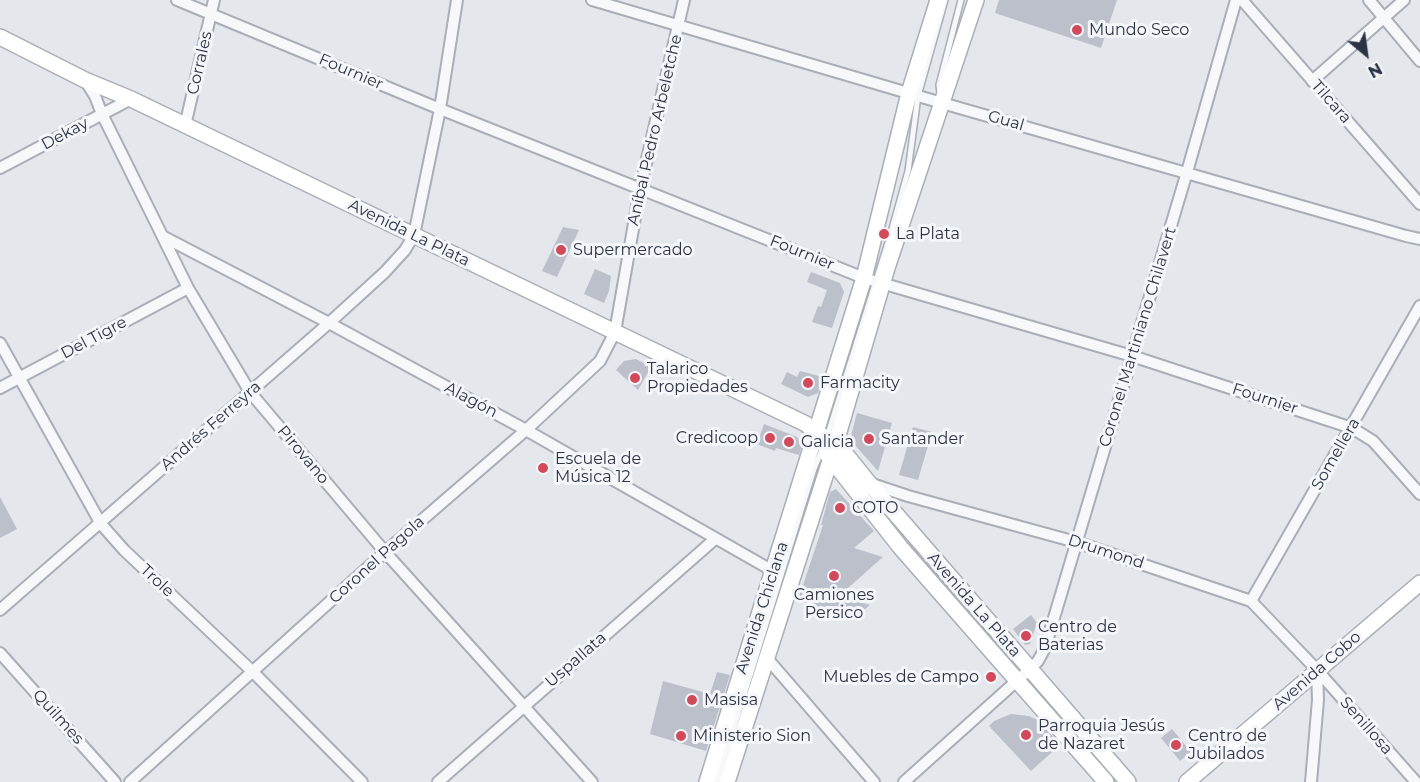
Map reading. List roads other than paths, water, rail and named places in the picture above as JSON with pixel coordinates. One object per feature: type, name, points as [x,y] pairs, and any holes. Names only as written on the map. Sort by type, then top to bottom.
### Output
[{"type":"main road","points":[[826,444],[874,281],[914,94],[938,0]]},
{"type":"main road","points":[[826,444],[874,281],[942,103],[976,0]]},
{"type":"main road","name":"Avenida La Plata","points":[[0,37],[85,80],[130,99],[806,424],[868,482],[1128,782]]},
{"type":"main road","name":"Avenida La Plata","points":[[826,444],[901,548],[1106,782]]},
{"type":"main road","name":"Avenida Chiclana","points":[[707,782],[773,571],[826,444]]},
{"type":"main road","name":"Avenida Chiclana","points":[[727,782],[766,657],[826,444]]},
{"type":"main road","name":"Avenida Cobo","points":[[1187,782],[1420,583]]},
{"type":"street","name":"Fournier","points":[[177,0],[440,110],[874,281],[1132,356],[1352,428],[1373,441],[1420,494]]},
{"type":"street","name":"Corrales","points":[[185,126],[214,0]]},
{"type":"street","points":[[414,235],[440,110],[457,0]]},
{"type":"street","name":"Gual","points":[[592,0],[1406,237],[1420,239]]},
{"type":"street","name":"Aníbal Pedro Arbeletche","points":[[615,332],[640,189],[684,0]]},
{"type":"street","name":"Coronel Martiniano Chilavert","points":[[904,782],[1030,669],[1038,661],[1045,648],[1236,0]]},
{"type":"street","name":"Tilcara","points":[[1242,0],[1420,204]]},
{"type":"street","points":[[1369,0],[1420,61]]},
{"type":"street","points":[[1312,81],[1404,0]]},
{"type":"street","name":"Pirovano","points":[[85,80],[95,96],[188,288],[250,392],[385,552],[592,782]]},
{"type":"street","name":"Dekay","points":[[0,168],[130,99]]},
{"type":"street","name":"Andrés Ferreyra","points":[[0,610],[329,323],[385,272],[405,250],[414,235]]},
{"type":"street","name":"Alagón","points":[[164,237],[526,430],[773,571]]},
{"type":"street","name":"Del Tigre","points":[[0,388],[188,288]]},
{"type":"street","name":"Somellera","points":[[1251,601],[1420,306]]},
{"type":"street","name":"Coronel Pagola","points":[[130,782],[385,552],[526,430],[600,361],[615,332]]},
{"type":"street","name":"Trole","points":[[0,343],[18,379],[101,524],[124,550],[253,672],[362,782]]},
{"type":"street","name":"Drumond","points":[[868,482],[908,496],[1076,542],[1251,601],[1317,670]]},
{"type":"street","name":"Uspallata","points":[[438,782],[715,539]]},
{"type":"street","name":"Quilmes","points":[[0,653],[115,782]]},
{"type":"street","points":[[766,657],[874,782]]},
{"type":"street","points":[[1311,782],[1318,700],[1317,670]]},
{"type":"street","name":"Senillosa","points":[[1317,670],[1416,782]]},
{"type":"lane","points":[[914,94],[945,0]]},
{"type":"lane","points":[[942,103],[939,85],[961,0]]},
{"type":"lane","points":[[717,782],[826,444]]},
{"type":"place","name":"Mundo Seco","points":[[1077,30]]},
{"type":"place","name":"La Plata","points":[[884,234]]},
{"type":"place","name":"Supermercado","points":[[561,250]]},
{"type":"place","name":"Talarico Propiedades","points":[[635,378]]},
{"type":"place","name":"Farmacity","points":[[808,383]]},
{"type":"place","name":"Credicoop","points":[[770,438]]},
{"type":"place","name":"Santander","points":[[869,439]]},
{"type":"place","name":"Galicia","points":[[789,442]]},
{"type":"place","name":"Escuela de Música 12","points":[[543,468]]},
{"type":"place","name":"COTO","points":[[840,508]]},
{"type":"place","name":"Camiones Persico","points":[[834,576]]},
{"type":"place","name":"Centro de Baterias","points":[[1026,636]]},
{"type":"place","name":"Muebles de Campo","points":[[991,677]]},
{"type":"place","name":"Masisa","points":[[692,700]]},
{"type":"place","name":"Parroquia Jesús de Nazaret","points":[[1026,735]]},
{"type":"place","name":"Ministerio Sion","points":[[681,736]]},
{"type":"place","name":"Centro de Jubilados","points":[[1176,745]]}]
